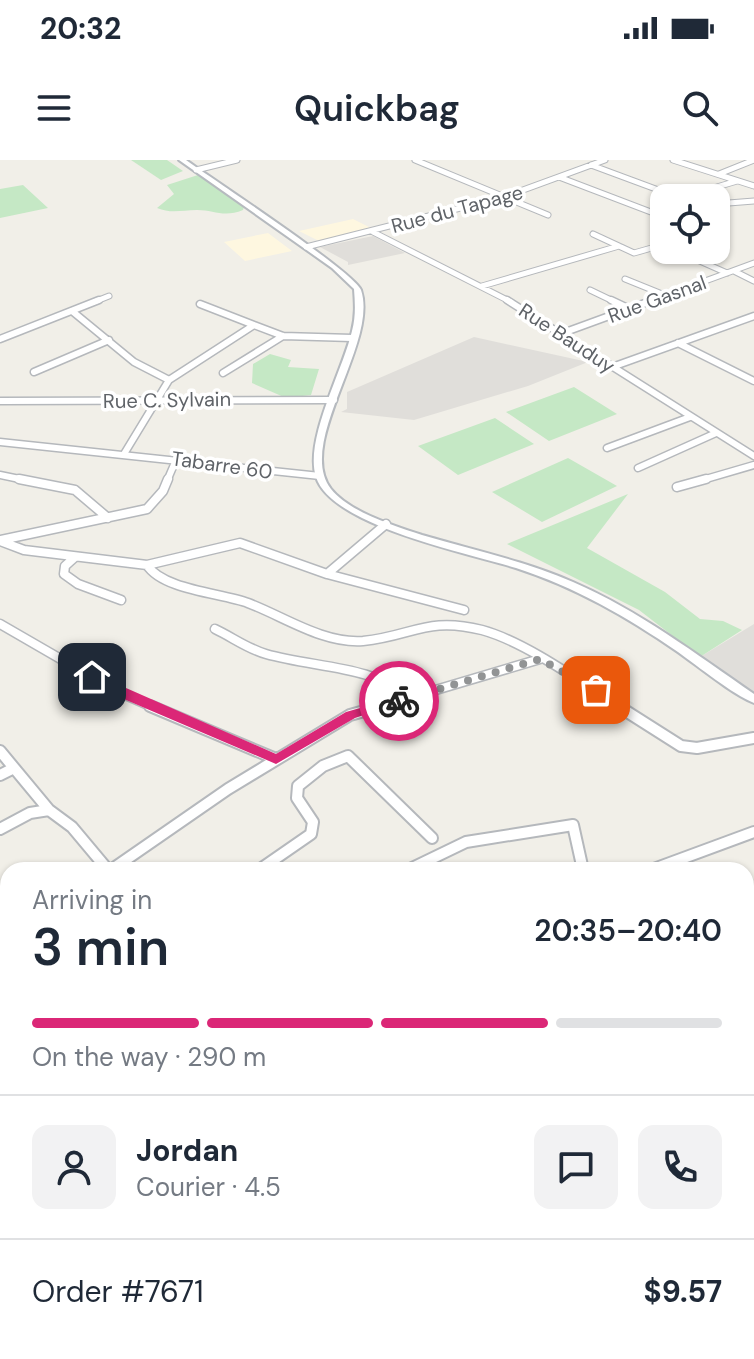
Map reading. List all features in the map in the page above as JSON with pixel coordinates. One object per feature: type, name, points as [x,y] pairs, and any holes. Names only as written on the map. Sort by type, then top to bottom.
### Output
[{"type":"main road","points":[[182,160],[350,278],[357,288],[360,304],[321,448],[320,476],[333,496],[386,524],[522,566],[587,592],[754,699]]},
{"type":"street","points":[[196,170],[237,160]]},
{"type":"street","points":[[415,160],[548,215]]},
{"type":"street","name":"Rue du Tapage","points":[[306,247],[504,197],[605,160]]},
{"type":"street","points":[[673,160],[754,186]]},
{"type":"street","points":[[719,174],[754,160]]},
{"type":"street","points":[[591,165],[650,187]]},
{"type":"street","points":[[559,177],[650,212]]},
{"type":"street","points":[[727,184],[737,181]]},
{"type":"street","points":[[730,203],[754,201]]},
{"type":"street","name":"Rue Bauduy","points":[[373,232],[482,286],[754,456]]},
{"type":"street","points":[[593,234],[635,253],[650,248]]},
{"type":"street","points":[[482,286],[619,246]]},
{"type":"street","name":"Rue Gasnal","points":[[560,334],[754,263]]},
{"type":"street","points":[[710,264],[754,281]]},
{"type":"street","points":[[625,279],[667,296]]},
{"type":"street","points":[[590,290],[630,309]]},
{"type":"street","points":[[0,339],[109,296]]},
{"type":"street","points":[[200,304],[283,336],[352,338]]},
{"type":"street","points":[[72,311],[134,362],[169,380]]},
{"type":"street","points":[[612,367],[754,316]]},
{"type":"street","points":[[124,454],[169,380],[254,325]]},
{"type":"street","points":[[223,373],[283,336]]},
{"type":"street","points":[[34,372],[109,340]]},
{"type":"street","points":[[678,343],[754,381]]},
{"type":"street","name":"Rue C. Sylvain","points":[[0,401],[334,400]]},
{"type":"street","points":[[607,448],[690,417]]},
{"type":"street","points":[[638,468],[716,433]]},
{"type":"street","name":"Tabarre 60","points":[[0,442],[320,476]]},
{"type":"street","points":[[1,541],[147,509],[163,491],[176,460]]},
{"type":"street","points":[[677,487],[754,465]]},
{"type":"street","points":[[0,475],[75,490],[108,518]]},
{"type":"street","points":[[327,574],[386,524]]},
{"type":"street","points":[[1,541],[24,550],[147,565],[240,543],[327,574],[464,610]]},
{"type":"street","points":[[75,557],[62,570],[64,574],[78,584],[121,600]]},
{"type":"street","points":[[147,565],[152,573],[186,587],[248,603],[283,621],[345,639],[362,641],[444,622],[486,631],[556,666],[681,746],[697,748],[754,738]]},
{"type":"street","points":[[0,624],[116,691],[276,759]]},
{"type":"street","points":[[215,629],[265,654],[376,679],[403,689],[411,697]]},
{"type":"street","points":[[122,862],[276,759],[350,715],[540,659]]},
{"type":"street","points":[[0,751],[49,810],[61,816],[103,862]]},
{"type":"street","points":[[271,862],[311,834],[313,822],[297,798],[298,786],[338,758],[348,756],[432,838]]},
{"type":"street","points":[[0,775],[14,768]]},
{"type":"street","points":[[0,829],[35,812],[49,810]]},
{"type":"street","points":[[420,862],[485,834],[573,825],[581,862]]},
{"type":"street","points":[[673,862],[754,832]]},
{"type":"shaded area","points":[[353,219],[375,230],[321,242],[299,231]]},
{"type":"shaded area","points":[[268,233],[292,251],[245,261],[224,242]]},
{"type":"shaded area","points":[[373,236],[405,253],[348,265],[348,262],[320,247]]},
{"type":"shaded area","points":[[474,337],[588,362],[528,386],[414,420],[341,412],[347,409],[347,392]]},
{"type":"shaded area","points":[[754,624],[754,693],[700,657]]},
{"type":"green space","points":[[131,160],[167,160],[183,171],[161,180]]},
{"type":"green space","points":[[198,175],[244,207],[243,210],[225,214],[157,208],[174,194],[167,185]]},
{"type":"green space","points":[[23,185],[48,208],[0,218],[0,189]]},
{"type":"green space","points":[[270,354],[291,360],[288,367],[319,369],[311,395],[286,398],[252,383],[253,364]]},
{"type":"green space","points":[[574,387],[617,414],[549,441],[506,412]]},
{"type":"green space","points":[[495,418],[534,444],[458,475],[418,446]]},
{"type":"green space","points":[[568,458],[617,486],[542,522],[492,492]]},
{"type":"green space","points":[[628,494],[587,548],[665,592],[700,619],[723,621],[742,630],[700,657],[639,610],[507,544]]},
{"type":"way so far","points":[[399,701],[540,659],[596,690]]},
{"type":"route","points":[[92,677],[116,691],[276,759],[350,715],[399,701]]}]
